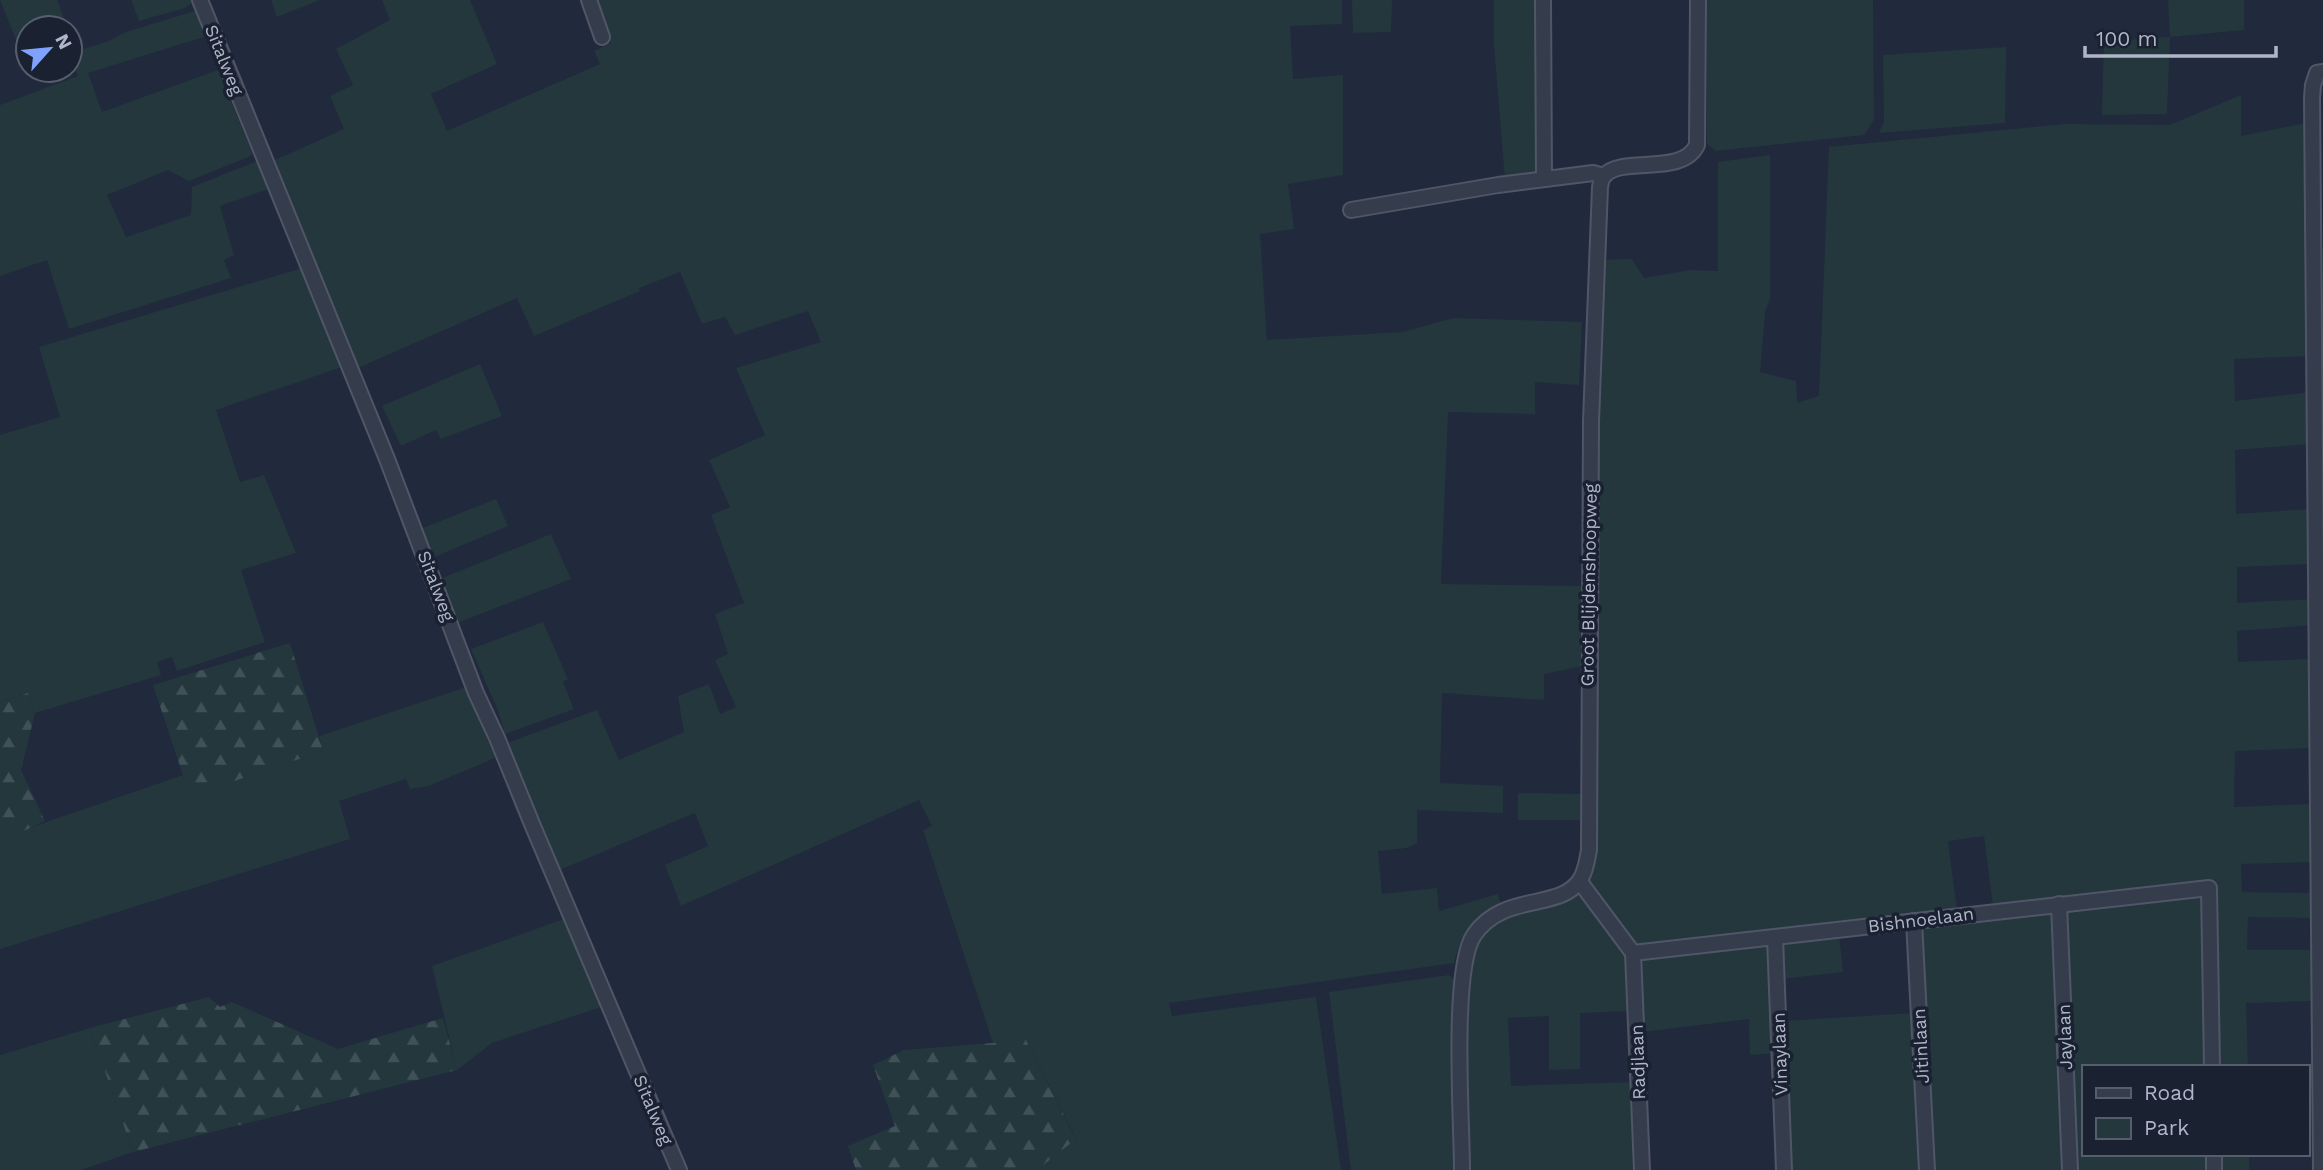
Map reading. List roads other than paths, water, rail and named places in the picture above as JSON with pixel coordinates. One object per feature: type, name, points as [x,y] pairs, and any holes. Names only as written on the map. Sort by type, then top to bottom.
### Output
[{"type":"street","name":"Sitalweg","points":[[200,0],[392,471],[476,692],[679,1170]]},
{"type":"street","points":[[589,0],[602,37]]},
{"type":"street","points":[[1543,0],[1544,179]]},
{"type":"street","points":[[1352,210],[1544,179],[1593,173],[1604,176],[1615,170],[1677,161],[1694,153],[1697,145],[1698,0]]},
{"type":"street","points":[[2320,1170],[2312,98],[2317,74],[2323,72]]},
{"type":"street","name":"Groot Blijdenshoopweg","points":[[1580,882],[1589,850],[1591,421],[1600,187],[1604,176]]},
{"type":"street","points":[[1462,1170],[1461,998],[1464,966],[1473,937],[1489,917],[1508,908],[1568,892],[1580,882],[1633,953]]},
{"type":"street","name":"Bishnoelaan","points":[[1633,953],[2208,888],[2212,1065]]},
{"type":"street","name":"Jaylaan","points":[[2059,904],[2070,1170]]},
{"type":"street","name":"Jitinlaan","points":[[1914,921],[1927,1170]]},
{"type":"street","name":"Vinaylaan","points":[[1775,938],[1784,1170]]},
{"type":"street","name":"Radjlaan","points":[[1633,953],[1642,1170]]}]
